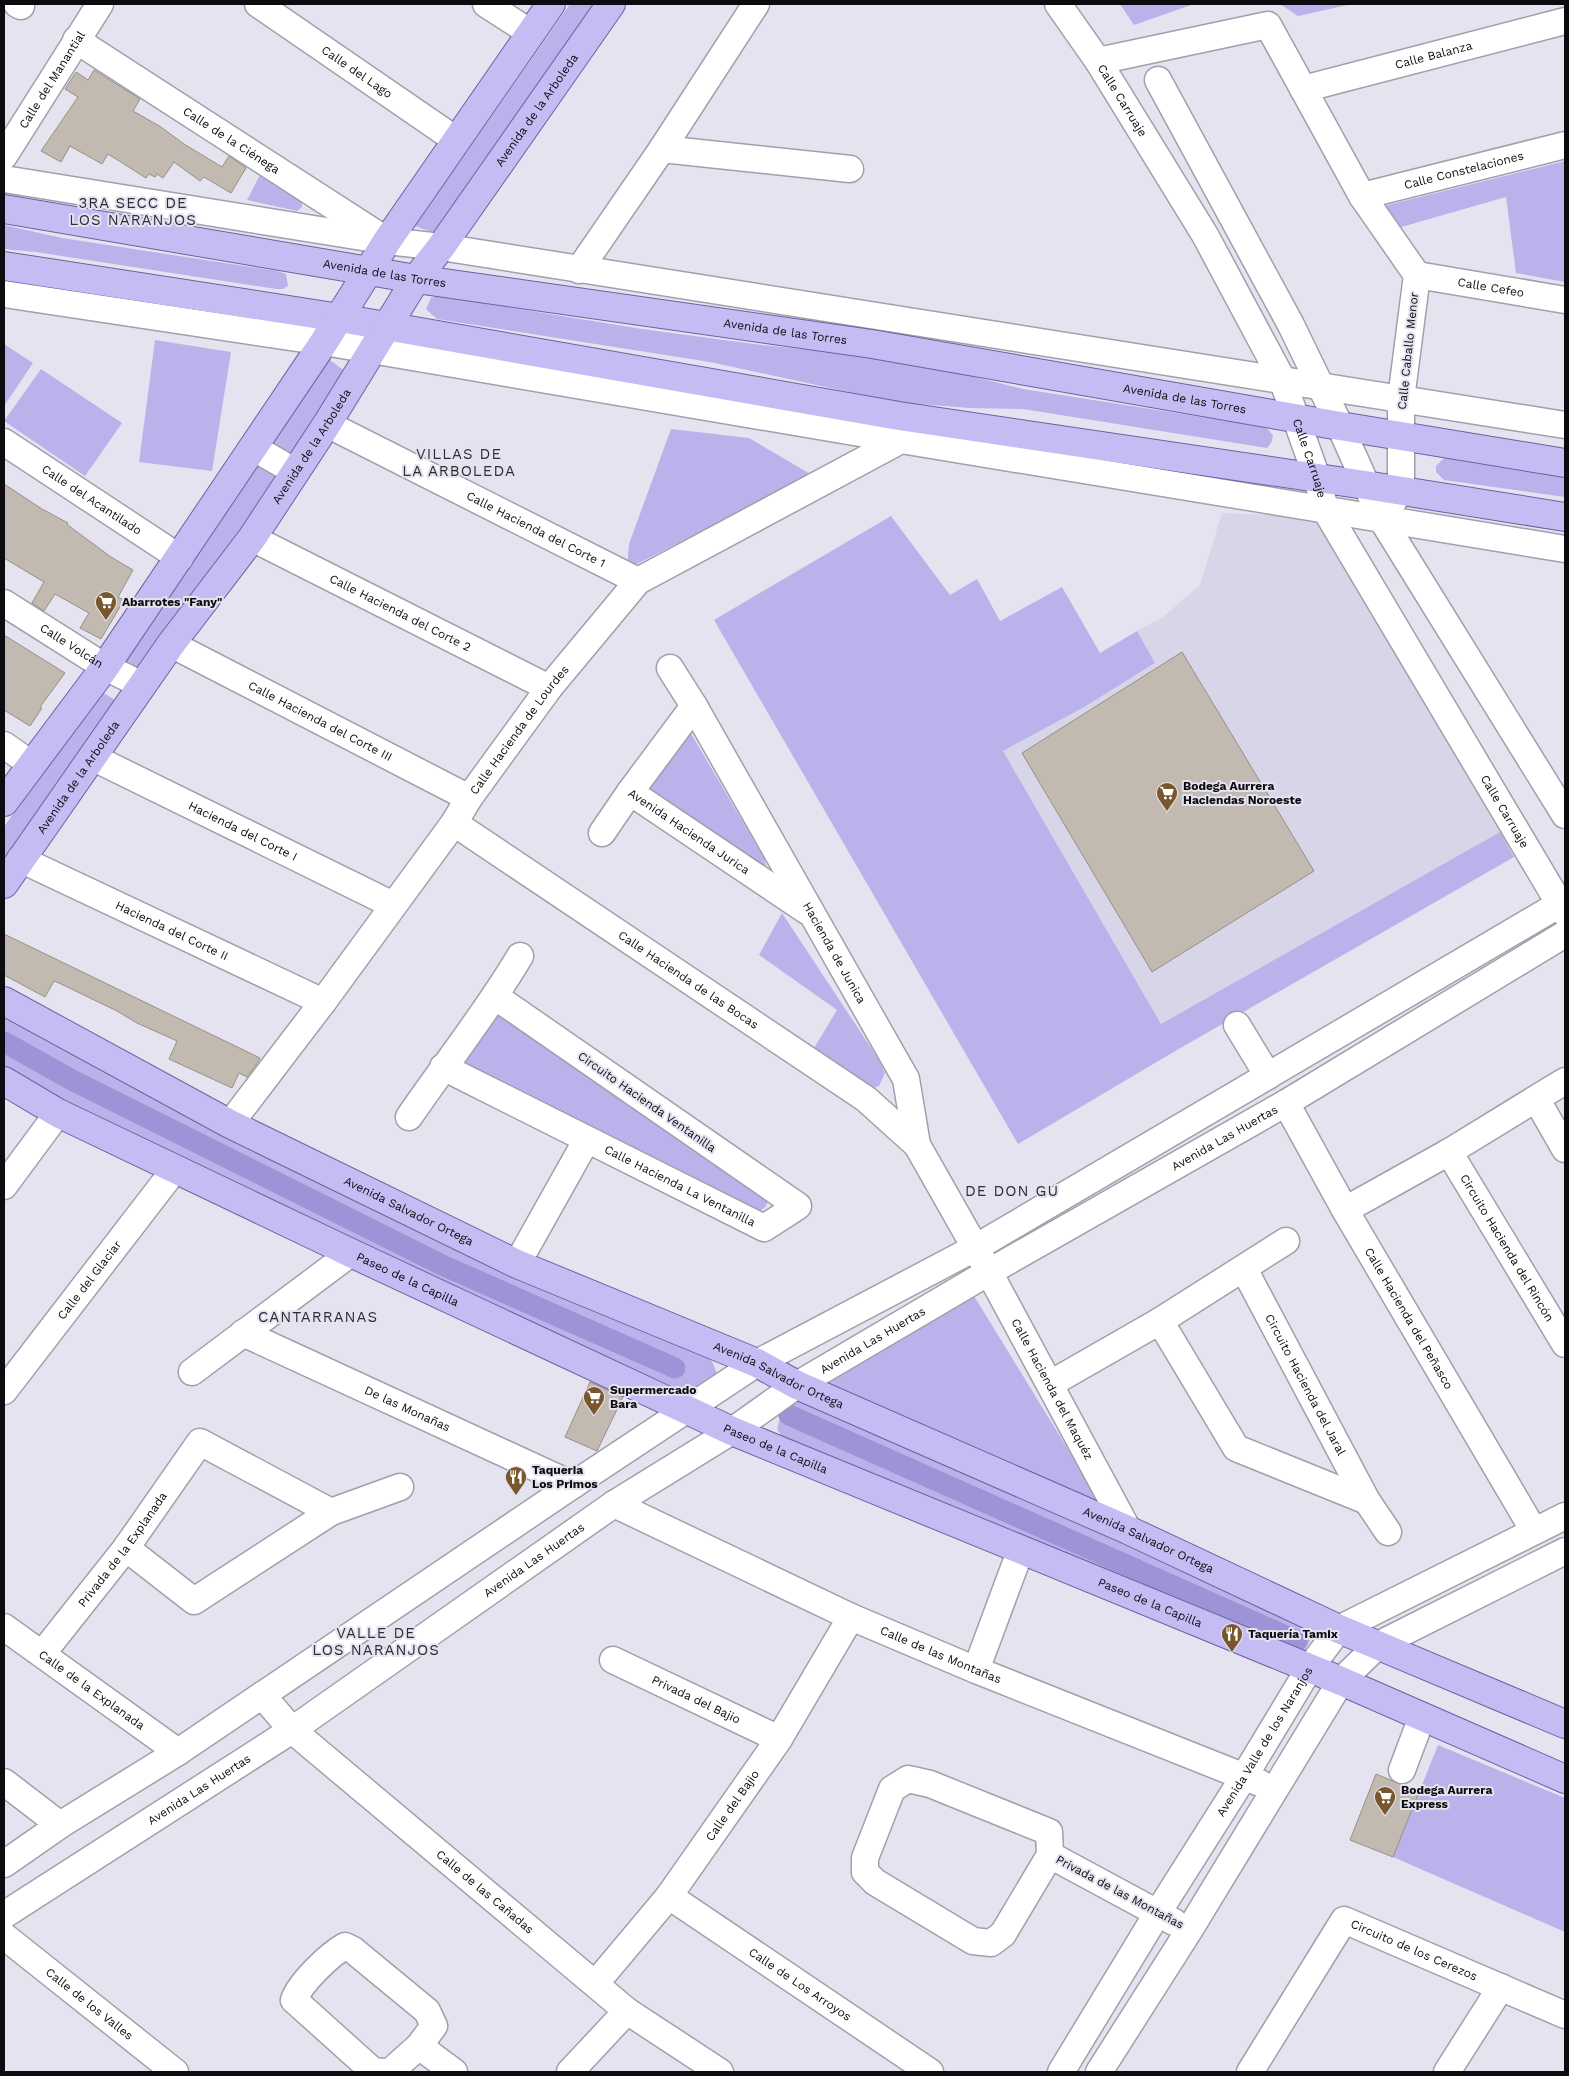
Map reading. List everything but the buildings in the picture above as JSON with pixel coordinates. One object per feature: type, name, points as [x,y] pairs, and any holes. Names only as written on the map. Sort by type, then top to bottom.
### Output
[{"type":"main road","points":[[4,802],[105,667],[180,558],[340,318],[368,270],[551,4]]},
{"type":"main road","name":"Avenida de la Arboleda","points":[[4,884],[171,644],[252,538],[294,471],[327,424],[416,279],[441,247],[611,4]]},
{"type":"main road","name":"Avenida de las Torres","points":[[4,209],[416,279],[872,344],[1297,419],[1565,463]]},
{"type":"main road","points":[[4,266],[340,318],[378,339],[1401,490],[1565,516]]},
{"type":"main road","name":"Avenida Salvador Ortega","points":[[4,1001],[230,1124],[517,1264],[757,1363],[797,1385],[1128,1530],[1339,1630],[1565,1724]]},
{"type":"main road","name":"Paseo de la Capilla","points":[[4,1081],[58,1112],[351,1254],[732,1431],[1340,1681],[1565,1779]]},
{"type":"street","name":"Calle del Manantial","points":[[4,156],[100,4]]},
{"type":"street","name":"Calle del Lago","points":[[258,4],[456,140]]},
{"type":"street","points":[[486,4],[531,33]]},
{"type":"street","points":[[579,270],[662,149],[756,4]]},
{"type":"street","name":"Calle Carruaje","points":[[1058,4],[1098,60],[1205,235],[1282,379],[1317,478],[1325,509],[1564,906]]},
{"type":"street","name":"Calle Balanza","points":[[1302,89],[1565,21]]},
{"type":"street","name":"Calle Caballo Menor","points":[[1098,60],[1268,24],[1362,196],[1416,275],[1401,398],[1401,490]]},
{"type":"street","name":"Calle de la Ciénega","points":[[76,40],[387,242]]},
{"type":"street","points":[[1158,80],[1291,325],[1322,387],[1381,518],[1562,802]]},
{"type":"street","name":"Calle Constelaciones","points":[[1362,196],[1565,145]]},
{"type":"street","points":[[662,149],[850,170]]},
{"type":"street","points":[[4,179],[387,242],[441,247],[1565,425]]},
{"type":"street","name":"Calle Cefeo","points":[[1416,275],[1565,300]]},
{"type":"street","points":[[4,294],[324,342],[378,339],[901,440],[1565,549]]},
{"type":"street","name":"Calle Hacienda del Corte 1","points":[[327,424],[638,581]]},
{"type":"street","name":"Calle Hacienda de Lourdes","points":[[230,1124],[323,1002],[454,823],[469,798],[549,688],[638,581],[901,440]]},
{"type":"street","name":"Calle del Acantilado","points":[[4,442],[180,558]]},
{"type":"street","points":[[254,448],[294,471]]},
{"type":"street","points":[[1381,518],[1401,490]]},
{"type":"street","name":"Calle Hacienda del Corte 2","points":[[252,538],[549,688]]},
{"type":"street","name":"Calle Volcán","points":[[4,603],[105,667],[142,685]]},
{"type":"street","name":"Calle Hacienda del Corte III","points":[[171,644],[469,798]]},
{"type":"street","name":"Hacienda de Junica","points":[[670,668],[694,706],[906,1079],[917,1145],[975,1248]]},
{"type":"street","name":"Avenida Hacienda Jurica","points":[[694,706],[630,792],[812,914]]},
{"type":"street","points":[[4,745],[31,764]]},
{"type":"street","name":"Hacienda del Corte I","points":[[92,757],[393,905]]},
{"type":"street","points":[[602,833],[630,792]]},
{"type":"street","name":"Calle Hacienda de las Bocas","points":[[454,823],[866,1099],[917,1145]]},
{"type":"street","name":"Hacienda del Corte II","points":[[20,859],[323,1002]]},
{"type":"street","points":[[4,1864],[60,1824],[178,1752],[757,1363],[975,1248],[1268,1076],[1564,906]]},
{"type":"street","name":"Avenida Las Huertas","points":[[4,1915],[292,1730],[614,1504],[732,1431],[797,1385],[989,1272],[1286,1103],[1565,934]]},
{"type":"street","points":[[409,1117],[496,997],[520,956]]},
{"type":"street","name":"Circuito Hacienda Ventanilla","points":[[496,997],[798,1206]]},
{"type":"street","points":[[1237,1025],[1268,1076]]},
{"type":"street","name":"Calle Hacienda La Ventanilla","points":[[443,1068],[586,1141],[764,1228],[798,1206]]},
{"type":"street","points":[[866,1099],[888,1092],[906,1079]]},
{"type":"street","points":[[1345,1210],[1449,1152],[1537,1100],[1565,1081]]},
{"type":"street","points":[[1537,1100],[1565,1149]]},
{"type":"street","name":"Calle Hacienda del Peñasco","points":[[1286,1103],[1345,1210],[1534,1531]]},
{"type":"street","points":[[4,1186],[58,1112]]},
{"type":"street","points":[[517,1264],[586,1141]]},
{"type":"street","name":"Circuito Hacienda del Rincón","points":[[1449,1152],[1565,1344]]},
{"type":"street","name":"Calle del Glaciar","points":[[4,1391],[175,1169]]},
{"type":"street","points":[[1050,1384],[1160,1321],[1286,1241]]},
{"type":"street","name":"Calle Hacienda del Maquéz","points":[[975,1248],[1128,1530]]},
{"type":"street","points":[[192,1372],[243,1332],[351,1254]]},
{"type":"street","name":"Circuito Hacienda del Jaral","points":[[1244,1269],[1368,1501],[1388,1532]]},
{"type":"street","points":[[1160,1321],[1236,1448],[1368,1501]]},
{"type":"street","name":"De las Monañas","points":[[243,1332],[573,1485]]},
{"type":"street","name":"Privada de la Explanada","points":[[42,1654],[126,1548],[200,1442],[331,1512]]},
{"type":"street","points":[[126,1548],[194,1600],[331,1512],[400,1487]]},
{"type":"street","name":"Calle de las Montañas","points":[[614,1504],[851,1617],[976,1670],[1274,1789]]},
{"type":"street","name":"Avenida Valle de los Naranjos","points":[[1061,2072],[1157,1914],[1245,1776],[1309,1669],[1339,1630],[1565,1516]]},
{"type":"street","points":[[976,1670],[1021,1549]]},
{"type":"street","points":[[1099,2072],[1190,1930],[1340,1681],[1378,1645],[1565,1551]]},
{"type":"street","name":"Calle del Bajio","points":[[596,1983],[669,1896],[779,1739],[851,1617]]},
{"type":"street","name":"Calle de la Explanada","points":[[4,1627],[178,1752]]},
{"type":"street","name":"Privada del Bajio","points":[[613,1660],[779,1739]]},
{"type":"street","name":"Calle de las Cañadas","points":[[262,1695],[292,1730],[596,1983],[627,2011],[720,2072]]},
{"type":"street","points":[[1402,1770],[1422,1717]]},
{"type":"street","name":"Privada de las Montañas","points":[[908,1779],[930,1784],[1049,1832],[1050,1855],[1003,1934],[991,1943],[973,1941],[874,1882],[865,1872],[865,1858],[892,1789],[908,1779]]},
{"type":"street","points":[[4,1782],[60,1824]]},
{"type":"street","name":"Privada de las Montañas","points":[[1050,1855],[1190,1930]]},
{"type":"street","name":"Calle de Los Arroyos","points":[[669,1896],[930,2072]]},
{"type":"street","name":"Circuito de los Cerezos","points":[[1250,2072],[1344,1920],[1565,2015]]},
{"type":"street","name":"Calle de los Valles","points":[[4,1936],[175,2072]]},
{"type":"street","points":[[385,2072],[373,2071],[294,2000],[297,1991],[336,1951],[345,1946],[353,1950],[427,2011],[434,2026],[419,2046],[390,2072]]},
{"type":"street","points":[[1447,2072],[1501,1987]]},
{"type":"street","points":[[570,2072],[627,2011]]},
{"type":"street","points":[[419,2046],[454,2072]]},
{"type":"shaded area","points":[[570,4],[595,4],[437,234],[415,226]]},
{"type":"shaded area","points":[[1120,4],[1194,4],[1134,25]]},
{"type":"shaded area","points":[[1280,4],[1352,4],[1298,16]]},
{"type":"shaded area","points":[[1565,161],[1565,282],[1516,273],[1506,197],[1398,228],[1384,206]]},
{"type":"shaded area","points":[[260,175],[302,201],[302,207],[297,211],[247,200]]},
{"type":"shaded area","points":[[4,225],[62,238],[277,271],[286,274],[288,286],[283,289],[276,289],[36,252],[4,249]]},
{"type":"shaded area","points":[[439,296],[642,329],[762,345],[880,357],[1023,389],[1259,426],[1268,429],[1273,436],[1267,448],[1023,409],[969,408],[895,402],[710,362],[437,319],[426,309],[431,298]]},
{"type":"shaded area","points":[[155,340],[231,352],[212,471],[139,462]]},
{"type":"shaded area","points":[[4,344],[33,363],[4,406]]},
{"type":"shaded area","points":[[326,357],[346,372],[291,458],[266,446]]},
{"type":"shaded area","points":[[41,369],[122,423],[85,476],[4,421]]},
{"type":"shaded area","points":[[671,429],[749,438],[812,475],[627,569],[629,544]]},
{"type":"shaded area","points":[[1446,456],[1565,474],[1565,497],[1444,480],[1436,472],[1436,466]]},
{"type":"shaded area","points":[[255,460],[279,475],[136,675],[115,664]]},
{"type":"shaded area","points":[[1222,513],[1315,517],[1500,832],[1161,1024],[1003,751],[1086,706],[1155,663],[1137,631],[1163,617],[1200,585]]},
{"type":"shaded area","points":[[891,516],[950,595],[977,579],[1000,621],[1062,587],[1100,653],[1137,631],[1155,663],[1086,706],[1003,751],[1161,1024],[1500,832],[1514,857],[1177,1050],[1018,1144],[714,620]]},
{"type":"shaded area","points":[[99,690],[115,700],[4,862],[4,827]]},
{"type":"shaded area","points":[[683,720],[764,858],[766,865],[759,873],[639,790]]},
{"type":"shaded area","points":[[782,913],[879,1060],[885,1073],[879,1086],[863,1091],[810,1055],[837,1010],[759,955]]},
{"type":"shaded area","points":[[4,1005],[710,1356],[717,1374],[709,1389],[686,1393],[193,1169],[4,1070]]},
{"type":"shaded area","points":[[493,1009],[768,1201],[765,1207],[761,1210],[748,1212],[455,1064]]},
{"type":"shaded area","points":[[971,1291],[1110,1518],[815,1383]]},
{"type":"shaded area","points":[[799,1401],[1308,1626],[1312,1637],[1303,1654],[787,1444],[777,1429],[783,1406]]},
{"type":"shaded area","points":[[1438,1745],[1565,1798],[1565,1932],[1393,1857]]},
{"type":"waterway","points":[[4,1042],[72,1080],[442,1265],[675,1368]]},
{"type":"waterway","points":[[789,1415],[1297,1641]]},
{"type":"place","name":"Abarrotes \"Fany\"","points":[[106,621]]},
{"type":"place","name":"Bodega Aurrera Haciendas Noroeste","points":[[1167,812]]},
{"type":"place","name":"Supermercado Bara","points":[[594,1416]]},
{"type":"place","name":"Taqueria Los Primos","points":[[516,1496]]},
{"type":"place","name":"Taquería Tamix","points":[[1232,1653]]},
{"type":"place","name":"Bodega Aurrera Express","points":[[1385,1816]]},
{"type":"district","name":"3RA SECC DE LOS NARANJOS","points":[[133,212]]},
{"type":"district","name":"VILLAS DE LA ARBOLEDA","points":[[459,462]]},
{"type":"district","name":"DE DON GU","points":[[1012,1191]]},
{"type":"district","name":"CANTARRANAS","points":[[318,1317]]},
{"type":"district","name":"VALLE DE LOS NARANJOS","points":[[376,1642]]}]
